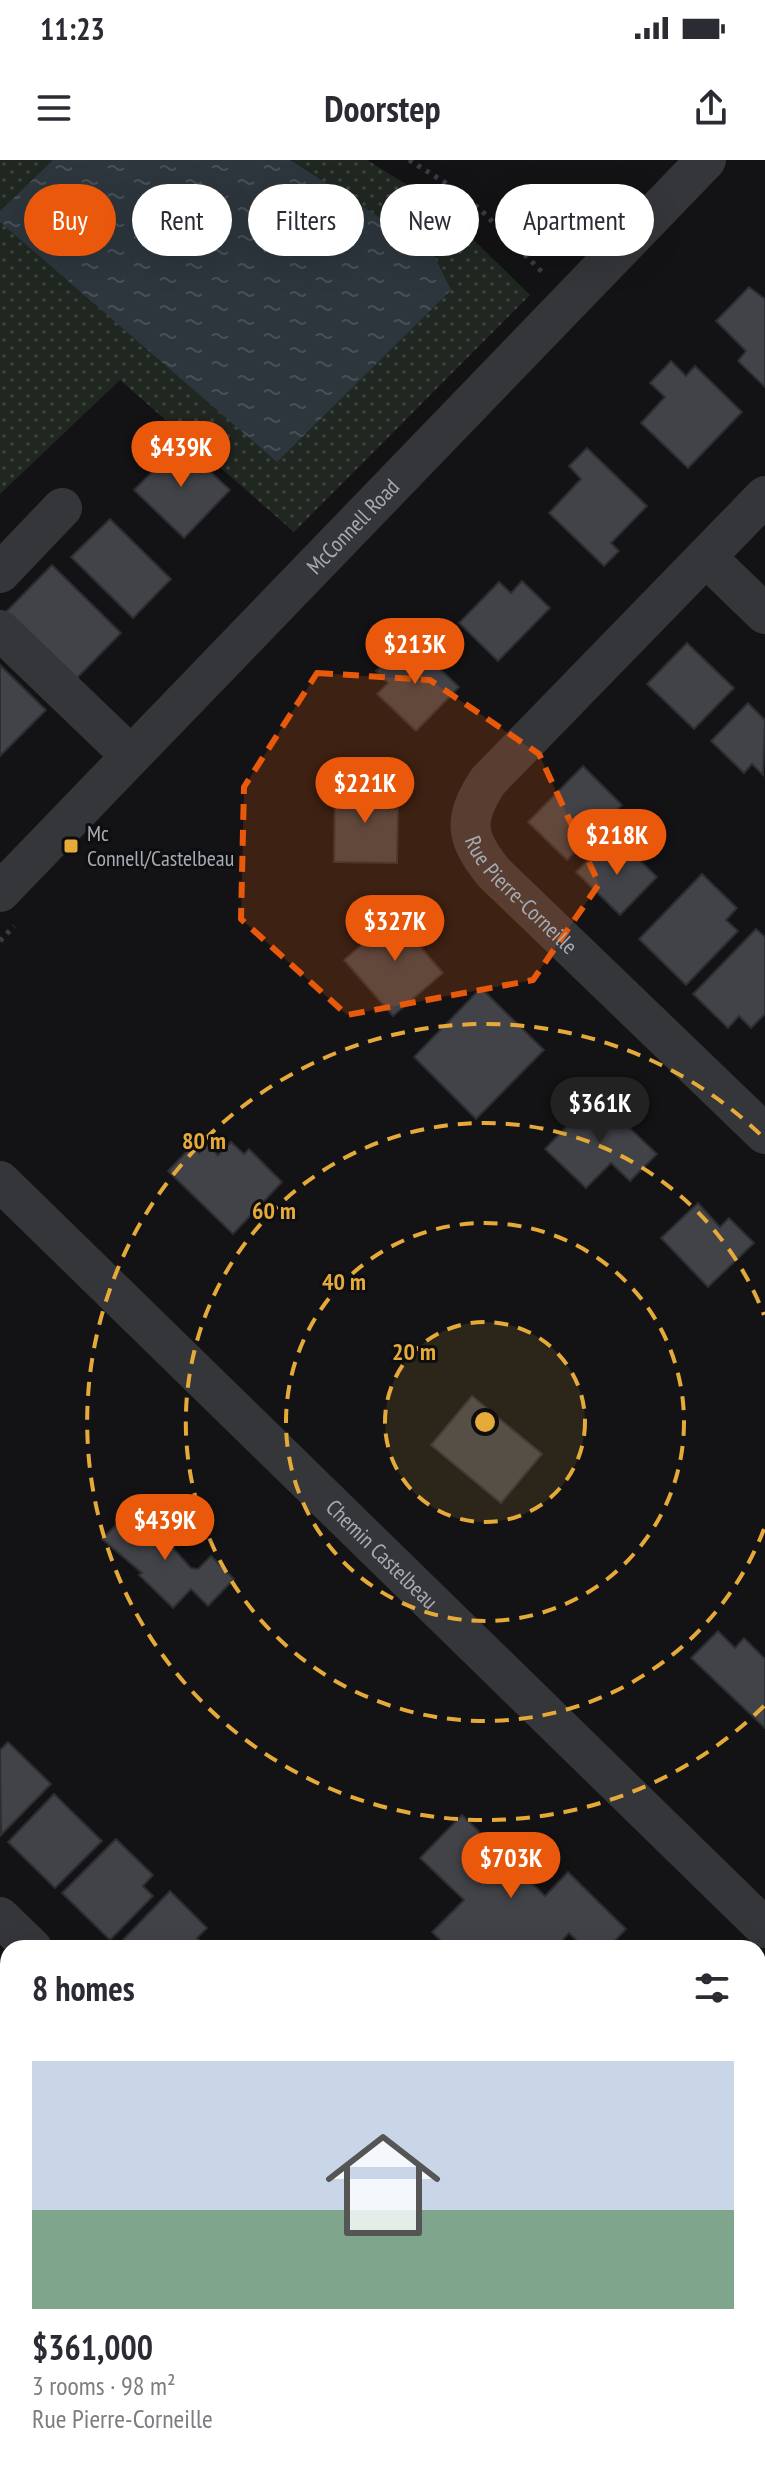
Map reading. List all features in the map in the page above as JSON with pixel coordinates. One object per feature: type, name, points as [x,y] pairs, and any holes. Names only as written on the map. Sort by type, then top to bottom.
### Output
[{"type":"street","name":"McConnell Road","points":[[0,892],[706,160]]},
{"type":"street","name":"Rue Pierre-Corneille","points":[[765,496],[488,781],[475,802],[471,827],[476,850],[493,872],[765,1134]]},
{"type":"street","points":[[0,573],[62,508]]},
{"type":"street","points":[[707,558],[765,614]]},
{"type":"street","points":[[0,630],[131,756]]},
{"type":"street","name":"Chemin Castelbeau","points":[[0,1181],[765,1928]]},
{"type":"street","points":[[0,1917],[24,1940]]},
{"type":"path","points":[[409,160],[457,190],[481,210],[571,301]]},
{"type":"highlighted area","points":[[317,673],[430,680],[539,754],[599,884],[533,980],[347,1015],[241,919],[244,787]]},
{"type":"shaded area","points":[[0,160],[367,160],[406,184],[380,184],[380,256],[479,256],[479,245],[530,295],[294,532],[120,380],[0,494]]},
{"type":"water","points":[[53,160],[290,160],[327,184],[248,184],[248,256],[364,256],[364,207],[380,218],[380,256],[434,256],[451,290],[277,462],[39,256],[116,256],[116,184],[28,184]]},
{"type":"water","points":[[24,188],[24,243],[0,222],[0,211]]},
{"type":"building","points":[[749,287],[765,299],[765,387],[738,361],[746,351],[716,321]]},
{"type":"building","points":[[671,361],[686,376],[695,366],[742,412],[688,468],[641,423],[665,397],[650,383]]},
{"type":"building","points":[[172,440],[199,467],[202,464],[230,490],[184,538],[134,490],[154,470],[149,465]]},
{"type":"building","points":[[587,448],[647,506],[611,543],[619,551],[604,566],[549,513],[581,479],[569,466]]},
{"type":"building","points":[[110,519],[171,579],[133,618],[71,557]]},
{"type":"building","points":[[52,565],[121,633],[71,684],[2,616]]},
{"type":"building","points":[[522,581],[550,608],[498,661],[459,623],[499,582],[511,593]]},
{"type":"building","points":[[687,643],[734,688],[694,729],[647,684]]},
{"type":"building","points":[[414,644],[459,687],[416,731],[377,694],[388,683],[376,671],[395,652],[401,658]]},
{"type":"building","points":[[0,665],[46,710],[0,756]]},
{"type":"building","points":[[748,703],[765,720],[763,775],[752,764],[744,773],[711,741]]},
{"type":"building","points":[[583,766],[622,805],[567,860],[528,822]]},
{"type":"building","points":[[335,783],[388,785],[388,809],[398,809],[397,863],[334,862]]},
{"type":"building","points":[[605,843],[616,854],[624,845],[657,877],[620,915],[576,872]]},
{"type":"building","points":[[702,874],[737,908],[726,920],[738,931],[686,985],[639,939]]},
{"type":"building","points":[[403,909],[427,936],[418,944],[443,973],[393,1016],[344,960]]},
{"type":"building","points":[[756,929],[765,937],[765,1014],[751,1028],[739,1016],[728,1028],[693,994]]},
{"type":"building","points":[[481,988],[544,1050],[476,1119],[414,1057]]},
{"type":"building","points":[[596,1096],[657,1154],[630,1181],[611,1163],[586,1188],[545,1149]]},
{"type":"building","points":[[231,1142],[244,1154],[249,1149],[282,1182],[233,1234],[168,1171],[192,1146],[199,1153],[207,1145],[218,1155]]},
{"type":"building","points":[[698,1203],[720,1227],[729,1218],[754,1243],[708,1287],[661,1238]]},
{"type":"building","points":[[472,1396],[542,1454],[501,1503],[431,1445]]},
{"type":"building","points":[[133,1508],[155,1529],[159,1525],[174,1540],[170,1545],[191,1568],[198,1569],[211,1556],[234,1579],[208,1606],[191,1589],[173,1608],[139,1575],[142,1573],[102,1539]]},
{"type":"building","points":[[718,1631],[735,1648],[744,1638],[765,1659],[765,1728],[691,1658]]},
{"type":"building","points":[[8,1742],[51,1784],[1,1835],[0,1750]]},
{"type":"building","points":[[54,1794],[102,1841],[55,1888],[8,1842]]},
{"type":"building","points":[[462,1815],[545,1896],[568,1872],[626,1929],[616,1940],[576,1940],[569,1933],[562,1940],[440,1940],[432,1932],[464,1900],[420,1858]]},
{"type":"building","points":[[116,1839],[153,1875],[143,1886],[153,1896],[110,1940],[62,1893]]},
{"type":"building","points":[[170,1891],[207,1928],[197,1938],[199,1940],[123,1940]]},
{"type":"place","name":"Mc Connell/Castelbeau","points":[[71,846]]}]
